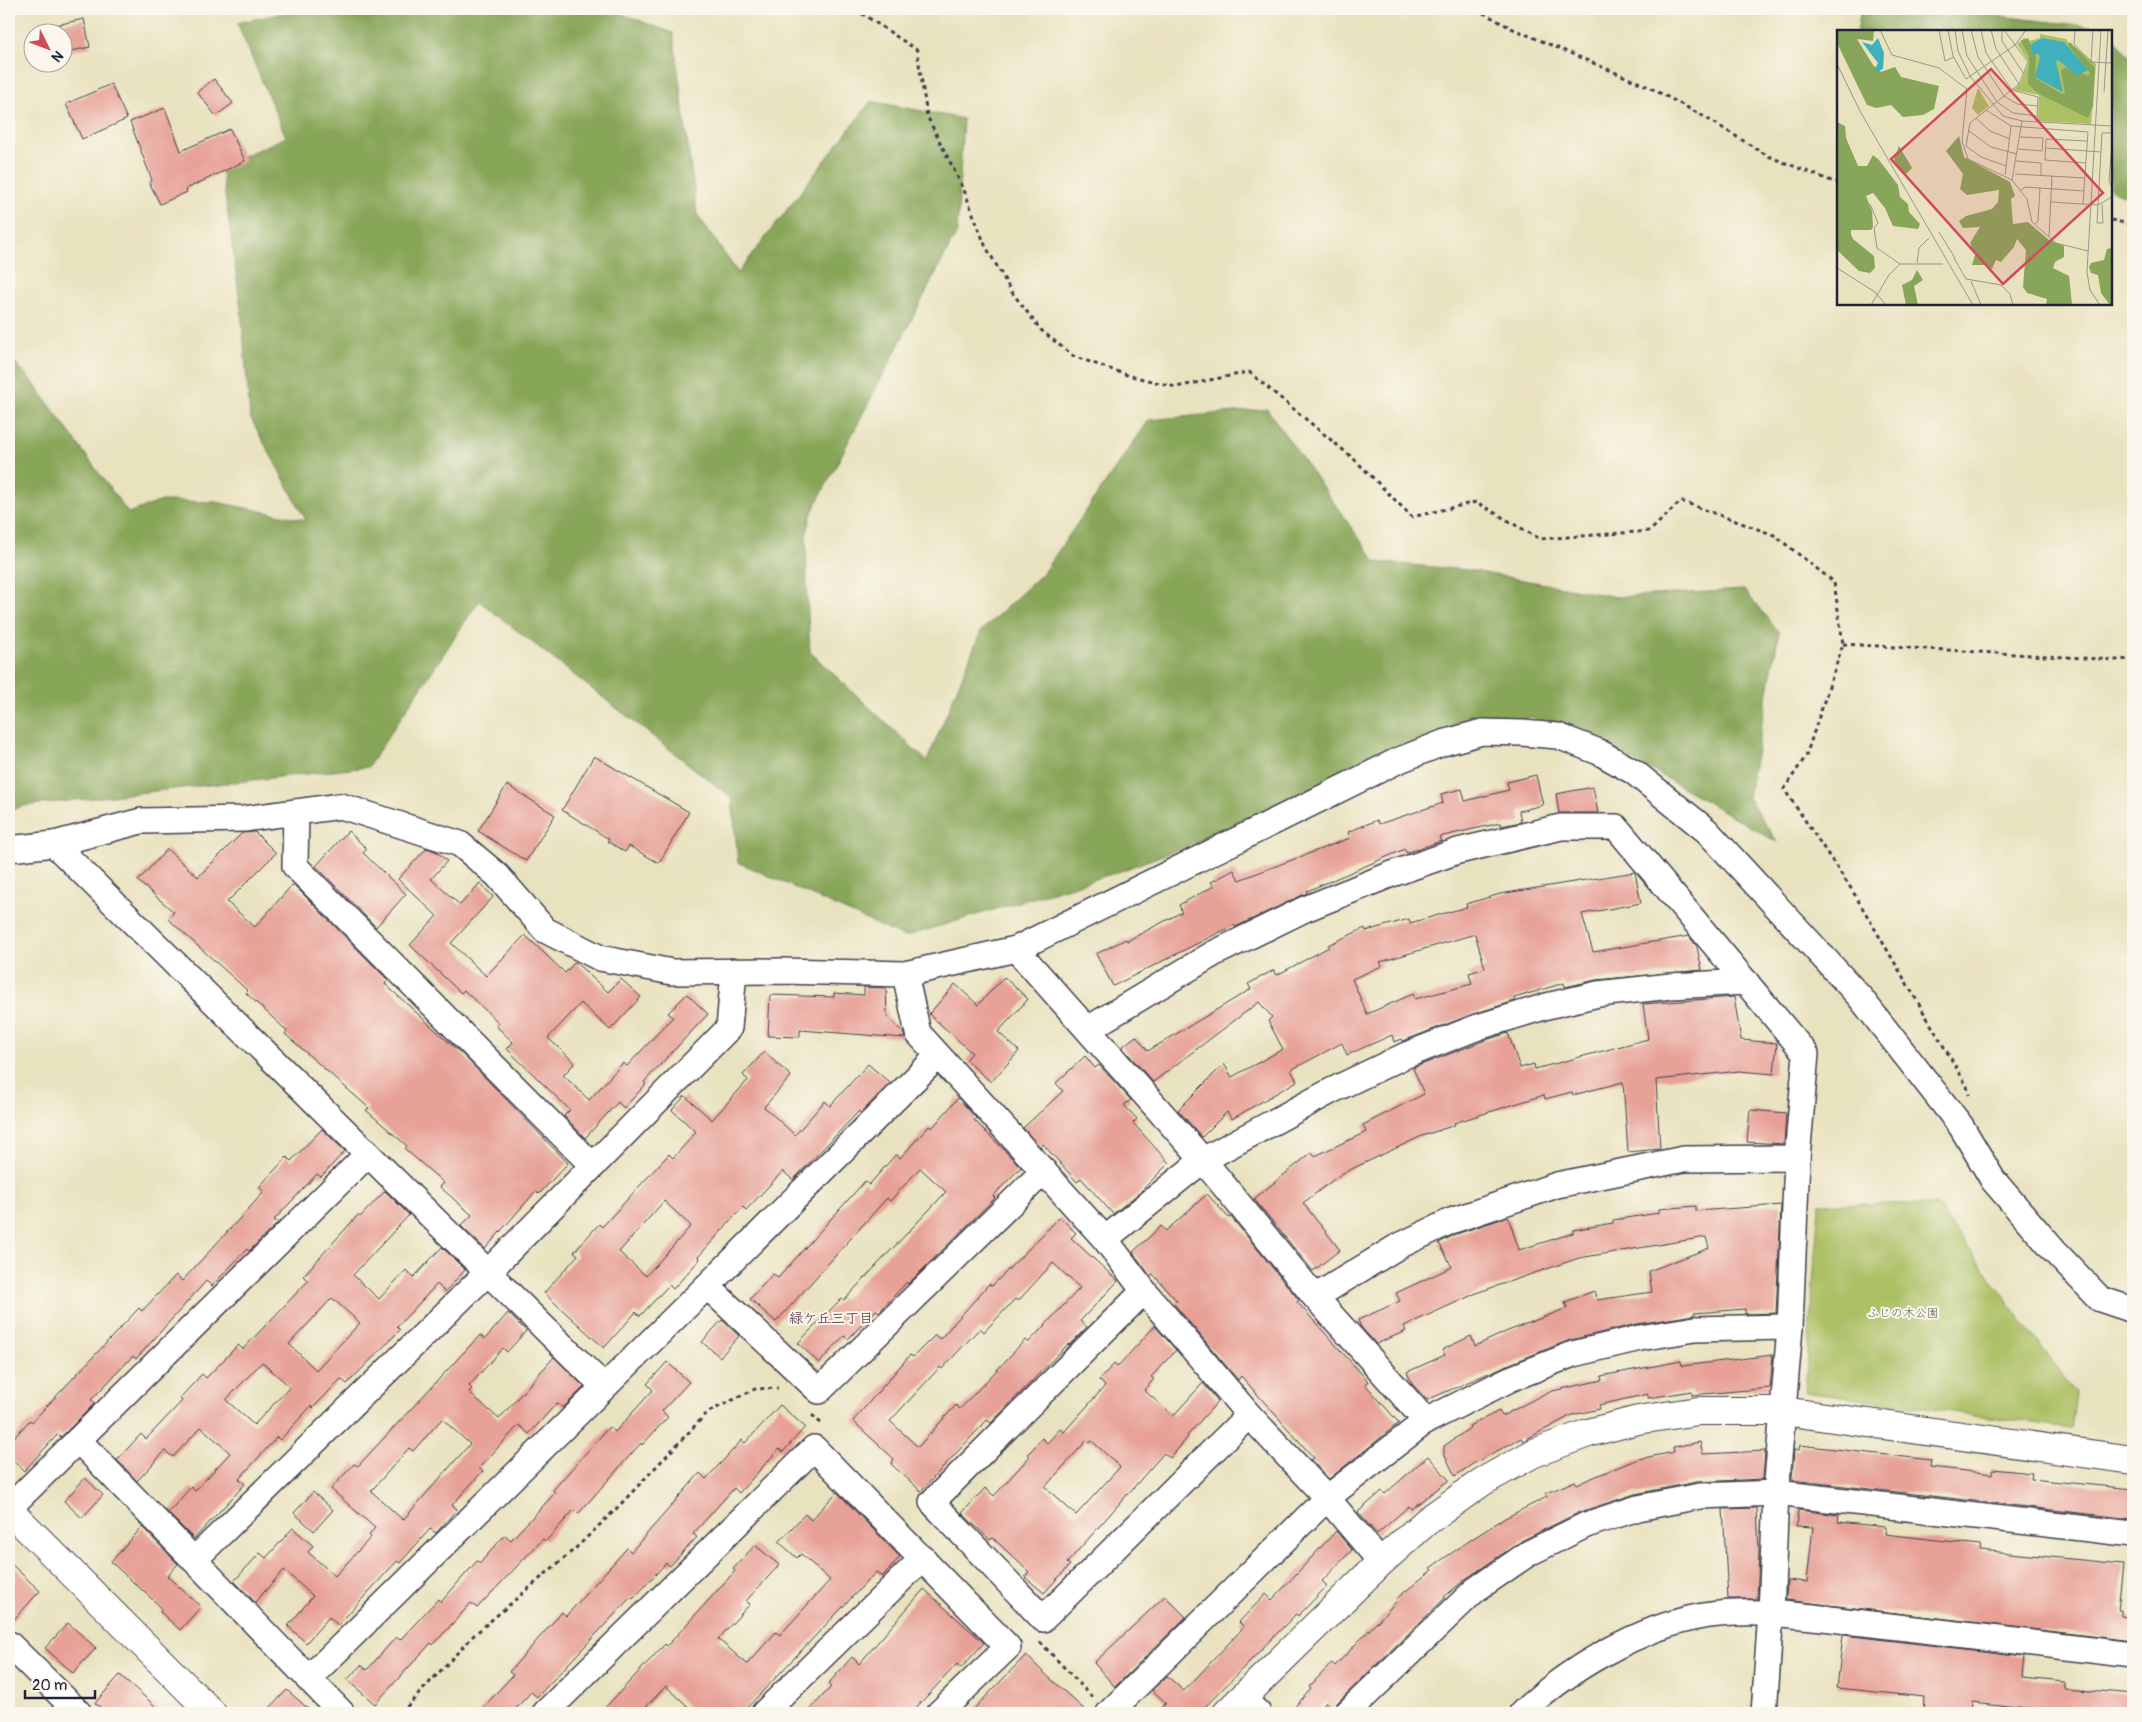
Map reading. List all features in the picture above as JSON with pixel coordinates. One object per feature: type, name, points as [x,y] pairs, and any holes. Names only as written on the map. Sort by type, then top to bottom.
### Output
[{"type":"street","points":[[9,849],[54,844],[141,821],[244,819],[341,806],[460,844],[497,876],[544,930],[600,958],[672,972],[734,971],[904,974],[1016,949],[1397,761],[1443,743],[1482,732],[1558,736],[1599,752],[1634,772],[1707,831],[1859,996],[1961,1126],[1993,1180],[2055,1252],[2100,1299],[2133,1310]]},
{"type":"street","points":[[296,812],[295,866],[593,1166]]},
{"type":"street","points":[[1088,1029],[1213,954],[1305,909],[1458,851],[1561,826],[1616,827],[1806,1054],[1797,1158],[1790,1328],[1776,1493],[1764,1713]]},
{"type":"street","points":[[54,844],[604,1387]]},
{"type":"street","points":[[1016,949],[1203,1160],[1315,1297],[1426,1421]]},
{"type":"street","points":[[194,1560],[488,1272],[729,1028],[734,971]]},
{"type":"street","points":[[904,974],[918,1033],[1106,1239],[1144,1290],[1249,1415],[1327,1498],[1381,1562]]},
{"type":"street","points":[[1106,1239],[1203,1160],[1331,1091],[1388,1064],[1478,1027],[1547,1006],[1598,994],[1671,986],[1746,982]]},
{"type":"street","points":[[308,1679],[708,1286],[938,1056]]},
{"type":"street","points":[[212,1713],[9,1509],[368,1154]]},
{"type":"street","points":[[1315,1297],[1397,1247],[1451,1221],[1557,1185],[1684,1158],[1797,1158]]},
{"type":"street","points":[[708,1286],[819,1391],[1044,1171]]},
{"type":"street","points":[[1144,1290],[932,1502],[1043,1619],[1249,1415]]},
{"type":"street","points":[[1109,1713],[1327,1498],[1426,1421],[1510,1379],[1573,1354],[1640,1338],[1695,1329],[1790,1328]]},
{"type":"street","points":[[1243,1708],[1381,1562],[1427,1521],[1482,1482],[1534,1453],[1588,1432],[1638,1420],[1698,1411],[1782,1411],[2133,1460]]},
{"type":"street","points":[[78,1440],[342,1713]]},
{"type":"street","points":[[545,1713],[814,1448],[1008,1646],[939,1713]]},
{"type":"street","points":[[1347,1713],[1475,1590],[1529,1553],[1586,1525],[1638,1508],[1700,1496],[1776,1493],[2133,1534]]},
{"type":"street","points":[[764,1713],[923,1558]]},
{"type":"street","points":[[1522,1713],[1540,1696],[1578,1668],[1616,1647],[1663,1628],[1703,1616],[1771,1612],[2133,1655]]},
{"type":"street","points":[[9,1644],[79,1713]]},
{"type":"path","points":[[854,9],[917,50],[927,116],[964,190],[985,245],[1011,291],[1041,330],[1073,356],[1127,375],[1176,387],[1249,372],[1354,459],[1412,517],[1476,502],[1540,539],[1650,531],[1681,501],[1774,535],[1834,582],[1844,644],[1806,756],[1784,790],[1852,890],[1966,1086],[1969,1096]]},
{"type":"path","points":[[1476,9],[1510,28],[1647,86],[1703,116],[1768,156],[1837,182]]},
{"type":"path","points":[[2112,220],[2133,225]]},
{"type":"path","points":[[1844,644],[2116,660],[2133,659]]},
{"type":"path","points":[[2133,792],[2127,806],[2133,824]]},
{"type":"path","points":[[401,1713],[474,1635],[577,1547],[617,1508],[708,1412],[755,1389],[777,1387],[784,1392]]},
{"type":"green space","points":[[301,9],[616,9],[622,14],[673,33],[697,214],[738,273],[871,101],[963,119],[957,232],[812,512],[806,535],[810,652],[927,761],[981,631],[1043,573],[1149,420],[1267,409],[1376,562],[1468,570],[1617,597],[1744,590],[1779,632],[1748,798],[1777,842],[1645,766],[1531,717],[1115,873],[904,937],[738,862],[732,798],[479,601],[368,767],[23,806],[9,811],[9,356],[32,381],[128,513],[162,501],[216,502],[306,520],[250,417],[241,309],[221,166],[286,137],[237,23]]},
{"type":"green space","points":[[1861,9],[1934,9],[2106,28],[2107,30],[1857,30]]},
{"type":"green space","points":[[2112,35],[2133,61],[2133,195],[2124,196],[2112,190]]},
{"type":"green space","name":"ふじの木公園","points":[[1819,1204],[1936,1204],[2076,1394],[2071,1428],[1805,1392]]},
{"type":"building","points":[[84,19],[90,47],[72,51],[72,22],[70,22]]},
{"type":"building","points":[[214,79],[233,103],[216,116],[197,92]]},
{"type":"building","points":[[111,84],[127,119],[82,139],[66,104]]},
{"type":"building","points":[[165,108],[181,151],[230,129],[245,161],[186,189],[187,192],[160,204],[149,182],[152,180],[130,122]]},
{"type":"building","points":[[594,756],[689,812],[659,863],[629,846],[625,852],[607,841],[609,839],[562,810]]},
{"type":"building","points":[[1536,775],[1543,805],[1519,811],[1521,822],[1501,826],[1500,823],[1439,837],[1441,841],[1406,853],[1405,849],[1307,891],[1307,893],[1235,927],[1234,925],[1113,986],[1096,954],[1126,939],[1127,941],[1182,912],[1179,905],[1214,886],[1211,882],[1234,870],[1239,880],[1350,838],[1348,832],[1377,820],[1379,824],[1443,803],[1441,794],[1462,789],[1465,801],[1509,790],[1507,782]]},
{"type":"building","points":[[507,785],[555,815],[526,861],[478,831]]},
{"type":"building","points":[[1593,787],[1598,813],[1559,813],[1556,794]]},
{"type":"building","points":[[348,831],[367,849],[363,853],[406,894],[376,927],[316,866]]},
{"type":"building","points":[[255,832],[276,853],[227,902],[255,927],[292,885],[296,887],[388,980],[385,984],[466,1058],[568,1163],[539,1194],[536,1191],[485,1249],[461,1226],[472,1215],[440,1187],[444,1183],[405,1149],[407,1146],[366,1110],[369,1108],[285,1034],[287,1031],[246,993],[248,991],[168,919],[174,912],[138,881],[167,849],[198,877],[242,833]]},
{"type":"building","points":[[427,848],[437,852],[447,861],[431,879],[460,905],[480,883],[493,897],[451,943],[486,976],[525,935],[565,973],[575,962],[608,992],[621,979],[641,997],[610,1030],[581,1003],[548,1038],[575,1063],[563,1075],[589,1100],[623,1063],[627,1066],[673,1017],[668,1013],[687,994],[708,1014],[644,1082],[646,1084],[624,1108],[618,1102],[585,1138],[564,1116],[570,1110],[507,1049],[513,1042],[496,1026],[499,1023],[464,990],[461,993],[410,945],[437,916],[398,879]]},
{"type":"building","points":[[1635,872],[1641,903],[1582,914],[1593,952],[1689,936],[1697,947],[1702,970],[1596,980],[1565,987],[1564,983],[1514,998],[1515,1001],[1473,1014],[1403,1041],[1402,1039],[1394,1042],[1392,1035],[1347,1055],[1342,1043],[1291,1070],[1297,1081],[1232,1119],[1227,1112],[1202,1137],[1178,1110],[1224,1064],[1232,1077],[1283,1049],[1268,1021],[1272,1017],[1259,1002],[1153,1082],[1122,1047],[1136,1036],[1148,1051],[1251,989],[1248,984],[1274,970],[1277,975],[1329,947],[1328,945],[1365,928],[1366,931],[1409,919],[1410,923],[1467,907],[1466,904],[1500,894]],"holes":[[[1475,934],[1485,968],[1469,973],[1472,984],[1415,999],[1413,994],[1367,1014],[1352,979],[1382,966],[1380,962]]]},
{"type":"building","points":[[1004,977],[1028,999],[998,1032],[1019,1051],[991,1082],[966,1060],[972,1053],[929,1014],[955,984],[978,1005]]},
{"type":"building","points":[[864,987],[886,988],[887,1017],[903,1032],[905,1038],[800,1030],[800,1037],[768,1036],[770,995],[834,997],[834,993],[864,995]]},
{"type":"building","points":[[1734,997],[1741,1040],[1777,1043],[1774,1074],[1739,1071],[1656,1080],[1660,1149],[1628,1152],[1623,1082],[1573,1095],[1572,1092],[1545,1099],[1544,1095],[1454,1123],[1455,1125],[1422,1136],[1341,1174],[1303,1203],[1340,1250],[1313,1271],[1254,1199],[1312,1152],[1315,1156],[1366,1132],[1363,1125],[1424,1094],[1413,1068],[1508,1033],[1520,1068],[1534,1064],[1535,1069],[1648,1039],[1643,1004]]},
{"type":"building","points":[[764,1052],[791,1076],[764,1107],[795,1135],[825,1101],[830,1106],[868,1064],[890,1083],[861,1113],[859,1111],[793,1180],[783,1171],[746,1210],[743,1207],[698,1257],[700,1259],[673,1289],[669,1285],[640,1316],[636,1312],[604,1348],[544,1293],[578,1255],[574,1252],[599,1224],[602,1227],[669,1154],[673,1158],[696,1132],[672,1110],[685,1096],[712,1120],[748,1080],[743,1075]],"holes":[[[664,1201],[691,1226],[646,1276],[619,1252]]]},
{"type":"building","points":[[1085,1056],[1095,1068],[1099,1065],[1131,1100],[1124,1105],[1137,1119],[1133,1123],[1169,1163],[1139,1193],[1113,1214],[1081,1178],[1077,1182],[1043,1144],[1040,1147],[1023,1128],[1063,1091],[1056,1083]]},
{"type":"building","points":[[958,1098],[976,1118],[974,1120],[1021,1167],[993,1196],[995,1198],[908,1284],[907,1282],[879,1312],[876,1310],[848,1339],[844,1336],[819,1363],[798,1343],[842,1298],[844,1300],[946,1192],[920,1168],[890,1201],[887,1198],[776,1322],[750,1299],[773,1274],[778,1278],[865,1181],[869,1185],[896,1154],[900,1158],[929,1126],[932,1128]]},
{"type":"building","points":[[1750,1110],[1786,1113],[1784,1144],[1747,1142]]},
{"type":"building","points":[[322,1129],[345,1151],[321,1177],[317,1174],[274,1220],[278,1223],[249,1251],[247,1249],[212,1286],[206,1281],[136,1359],[133,1356],[91,1400],[95,1403],[61,1437],[58,1434],[24,1471],[9,1457],[9,1443],[30,1420],[32,1422],[139,1308],[142,1311],[176,1275],[182,1281],[264,1192],[259,1187],[287,1157],[291,1161]]},
{"type":"building","points":[[385,1191],[409,1215],[353,1275],[379,1299],[406,1270],[414,1277],[442,1247],[465,1270],[445,1292],[437,1284],[397,1327],[400,1330],[347,1384],[341,1379],[313,1408],[311,1406],[280,1440],[277,1437],[239,1479],[245,1484],[194,1539],[168,1513],[191,1487],[195,1491],[230,1453],[201,1427],[173,1457],[165,1451],[137,1481],[117,1460],[141,1434],[146,1439],[182,1401],[180,1398],[202,1374],[206,1378],[238,1345],[243,1349],[308,1281],[303,1276],[358,1215],[360,1217]],"holes":[[[332,1298],[360,1323],[316,1370],[289,1344]],[[262,1362],[290,1387],[254,1425],[226,1400]]]},
{"type":"building","points":[[1207,1194],[1229,1218],[1231,1217],[1299,1300],[1297,1302],[1368,1381],[1365,1384],[1399,1423],[1329,1479],[1311,1460],[1314,1458],[1241,1376],[1238,1380],[1174,1304],[1177,1301],[1153,1274],[1150,1276],[1133,1252],[1161,1226],[1166,1231]]},
{"type":"building","points":[[1781,1205],[1776,1313],[1745,1314],[1745,1309],[1694,1313],[1694,1315],[1637,1324],[1570,1340],[1427,1400],[1412,1384],[1407,1372],[1445,1355],[1442,1350],[1471,1336],[1475,1346],[1567,1308],[1565,1302],[1594,1291],[1597,1300],[1652,1292],[1649,1271],[1709,1248],[1706,1237],[1579,1258],[1479,1292],[1404,1326],[1406,1331],[1376,1344],[1361,1327],[1358,1320],[1400,1301],[1396,1293],[1452,1267],[1439,1243],[1456,1234],[1508,1217],[1519,1250],[1573,1233],[1573,1230],[1613,1223],[1613,1220],[1659,1213],[1659,1209],[1696,1206],[1696,1211]]},
{"type":"building","points":[[1060,1217],[1076,1233],[1071,1238],[1118,1281],[1080,1321],[1087,1327],[991,1423],[987,1420],[921,1491],[891,1464],[894,1459],[853,1421],[910,1355],[913,1357],[935,1335],[940,1339],[989,1284],[992,1286]],"holes":[[[1053,1263],[1080,1288],[1028,1343],[1025,1340],[960,1409],[956,1405],[918,1447],[890,1421],[940,1367],[942,1369],[980,1328],[984,1332],[1015,1299],[1018,1301]]]},
{"type":"building","points":[[508,1313],[526,1331],[507,1352],[503,1348],[469,1386],[472,1389],[469,1392],[499,1419],[554,1357],[584,1387],[563,1408],[557,1403],[529,1434],[519,1425],[479,1468],[483,1471],[452,1505],[457,1509],[436,1533],[430,1529],[400,1563],[397,1561],[338,1625],[329,1617],[306,1643],[288,1626],[313,1596],[284,1570],[255,1602],[234,1581],[260,1553],[266,1558],[293,1528],[313,1546],[308,1552],[335,1576],[371,1537],[369,1535],[375,1528],[331,1489],[354,1464],[358,1466],[480,1335],[485,1339]],"holes":[[[442,1419],[470,1444],[403,1520],[371,1491],[409,1448],[413,1451]]]},
{"type":"building","points":[[722,1320],[739,1336],[720,1357],[702,1342]]},
{"type":"building","points":[[1155,1326],[1176,1350],[1151,1377],[1154,1379],[1144,1390],[1173,1416],[1203,1383],[1218,1401],[1170,1458],[1164,1453],[1067,1563],[1070,1565],[1044,1593],[1025,1577],[1029,1572],[993,1538],[990,1540],[962,1513],[985,1488],[994,1496],[1030,1456],[1028,1454],[1042,1438],[1047,1443],[1060,1429],[1064,1432],[1105,1386],[1099,1380],[1114,1364],[1117,1367]],"holes":[[[1087,1440],[1090,1443],[1092,1441],[1120,1467],[1076,1515],[1045,1487]]]},
{"type":"building","points":[[1773,1355],[1770,1388],[1692,1395],[1692,1391],[1648,1398],[1648,1394],[1599,1405],[1600,1409],[1572,1415],[1523,1441],[1521,1438],[1471,1465],[1455,1476],[1444,1453],[1444,1446],[1470,1428],[1469,1426],[1499,1411],[1502,1416],[1548,1392],[1602,1380],[1601,1376],[1681,1361],[1682,1366]]},
{"type":"building","points":[[667,1362],[689,1382],[662,1411],[668,1417],[642,1445],[641,1443],[578,1514],[574,1510],[546,1541],[543,1539],[477,1608],[471,1603],[375,1704],[347,1680],[361,1665],[367,1670],[396,1637],[400,1640],[438,1599],[441,1602],[477,1561],[480,1563],[505,1535],[511,1540],[555,1493],[553,1490],[609,1427],[615,1432],[653,1390],[647,1384]]},
{"type":"building","points":[[780,1405],[805,1427],[783,1452],[779,1449],[739,1493],[734,1488],[693,1534],[697,1537],[670,1566],[666,1563],[633,1599],[631,1597],[537,1697],[531,1692],[512,1713],[478,1713],[513,1675],[509,1672],[562,1612],[566,1616],[627,1548],[631,1552],[700,1473],[706,1479],[742,1440],[745,1443]]},
{"type":"building","points":[[1700,1442],[1703,1454],[1765,1451],[1763,1479],[1697,1482],[1635,1494],[1580,1512],[1523,1540],[1467,1578],[1444,1597],[1333,1709],[1326,1702],[1316,1713],[1289,1713],[1311,1689],[1309,1687],[1332,1663],[1335,1666],[1397,1601],[1396,1599],[1432,1570],[1430,1568],[1472,1539],[1505,1518],[1547,1497],[1545,1494],[1575,1481],[1577,1484],[1638,1459],[1674,1452],[1673,1447]]},
{"type":"building","points":[[1800,1445],[1931,1460],[1930,1467],[1992,1474],[1992,1469],[2032,1473],[2031,1479],[2133,1489],[2132,1519],[1792,1480],[1794,1450],[1799,1450]]},
{"type":"building","points":[[1428,1456],[1449,1480],[1411,1509],[1409,1506],[1377,1534],[1358,1512],[1382,1491],[1385,1494]]},
{"type":"building","points":[[85,1478],[103,1495],[82,1518],[64,1501]]},
{"type":"building","points":[[313,1492],[333,1510],[314,1531],[294,1513]]},
{"type":"building","points":[[837,1492],[900,1557],[882,1577],[876,1572],[742,1713],[695,1713],[666,1686],[640,1713],[600,1713],[665,1644],[667,1646],[735,1571],[733,1569],[755,1545],[779,1565],[746,1601],[750,1604],[718,1639],[747,1664],[776,1632],[780,1635],[830,1580],[801,1554],[797,1558],[779,1542],[805,1514],[811,1520]]},
{"type":"building","points":[[1757,1508],[1759,1552],[1757,1599],[1728,1599],[1723,1509]]},
{"type":"building","points":[[1798,1510],[1839,1515],[1838,1522],[1886,1527],[1885,1534],[1980,1545],[1979,1550],[2123,1564],[2118,1610],[2121,1610],[2121,1616],[2133,1618],[2133,1641],[1786,1600],[1787,1580],[1807,1582],[1813,1527],[1796,1526]]},
{"type":"building","points":[[142,1527],[178,1564],[167,1576],[201,1607],[180,1630],[160,1612],[163,1609],[111,1562]]},
{"type":"building","points":[[1336,1531],[1352,1550],[1322,1581],[1327,1586],[1298,1616],[1296,1614],[1199,1713],[1157,1713],[1166,1703],[1152,1690],[1167,1676],[1184,1691],[1244,1627],[1239,1622],[1266,1594],[1272,1600]]},
{"type":"building","points":[[9,1562],[40,1591],[9,1625]]},
{"type":"building","points":[[924,1589],[984,1643],[961,1668],[957,1664],[911,1713],[807,1713],[831,1687],[828,1684],[852,1657],[859,1664]]},
{"type":"building","points":[[1165,1596],[1186,1617],[1115,1687],[1094,1663]]},
{"type":"building","points":[[68,1623],[96,1648],[73,1673],[45,1648]]},
{"type":"building","points":[[1843,1635],[2024,1656],[2022,1678],[2065,1682],[2065,1688],[2133,1694],[2133,1713],[2072,1713],[1972,1702],[1971,1713],[1923,1713],[1924,1697],[1837,1688]]},
{"type":"building","points":[[1026,1655],[1042,1671],[1088,1713],[970,1713]]},
{"type":"building","points":[[120,1675],[163,1713],[107,1713],[95,1703]]},
{"type":"building","points":[[287,1690],[313,1713],[265,1713]]},
{"type":"district","name":"緑ケ丘三丁目","points":[[831,1318]]}]
